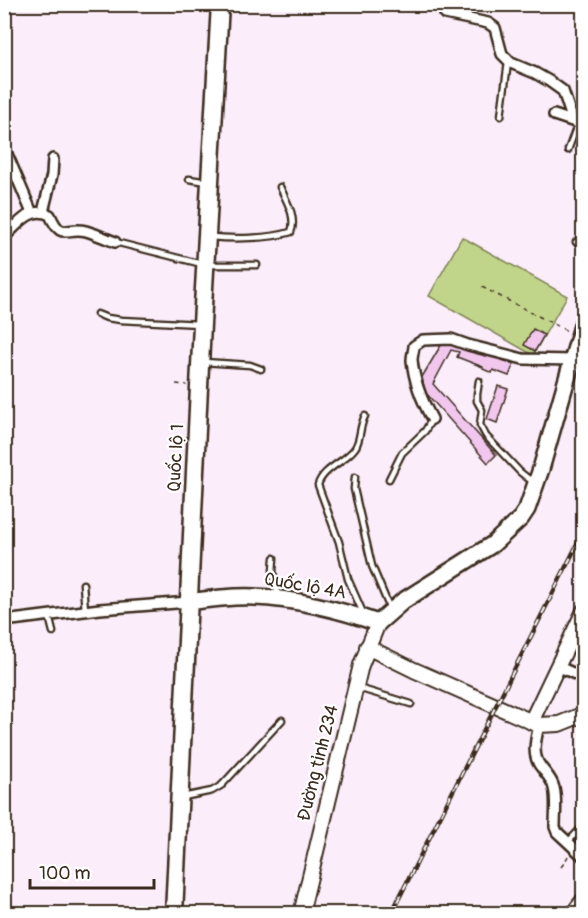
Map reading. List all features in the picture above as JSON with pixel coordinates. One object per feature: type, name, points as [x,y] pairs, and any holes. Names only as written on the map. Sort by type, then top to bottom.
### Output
[{"type":"highway","name":"Quốc lộ 1","points":[[174,914],[202,324],[220,4]]},
{"type":"main road","points":[[371,620],[391,611],[493,544],[521,518],[527,509],[536,484],[584,320]]},
{"type":"main road","name":"Quốc lộ 4A","points":[[189,602],[225,597],[279,598],[371,620]]},
{"type":"street","points":[[445,14],[488,23],[495,28],[502,54],[508,61],[543,77],[563,91],[579,124]]},
{"type":"street","points":[[554,115],[579,124]]},
{"type":"street","points":[[4,147],[32,213]]},
{"type":"street","points":[[43,212],[52,175],[53,159]]},
{"type":"street","points":[[4,237],[25,216],[43,212],[50,214],[55,226],[60,230],[66,232],[84,230],[115,242]]},
{"type":"street","points":[[432,419],[421,396],[412,358],[414,346],[423,340],[451,339],[523,360],[573,360]]},
{"type":"street","points":[[4,621],[189,602]]},
{"type":"street","points":[[584,610],[557,666],[535,723],[534,744],[538,762],[550,778],[554,788],[557,832],[584,857]]},
{"type":"street","name":"Đường tỉnh 234","points":[[301,914],[355,687],[367,647],[371,620]]},
{"type":"street","points":[[367,647],[535,723],[559,724],[584,714]]},
{"type":"street","points":[[557,666],[584,678]]},
{"type":"lane","points":[[501,116],[508,61]]},
{"type":"lane","points":[[579,124],[584,134]]},
{"type":"lane","points":[[568,150],[579,124]]},
{"type":"lane","points":[[189,179],[210,183]]},
{"type":"lane","points":[[207,237],[280,236],[291,232],[293,226],[290,208],[280,187]]},
{"type":"lane","points":[[576,242],[584,236]]},
{"type":"lane","points":[[115,242],[206,265],[257,265]]},
{"type":"lane","points":[[98,314],[121,320],[202,324]]},
{"type":"lane","points":[[201,361],[250,365],[261,369]]},
{"type":"lane","points":[[479,381],[477,401],[482,410],[480,425],[486,436],[520,472],[536,484]]},
{"type":"lane","points":[[365,416],[356,447],[326,473],[318,486],[339,542],[348,579],[371,620]]},
{"type":"lane","points":[[389,479],[402,453],[425,431],[432,419]]},
{"type":"lane","points":[[355,477],[354,489],[372,566],[391,611]]},
{"type":"lane","points":[[274,558],[273,571],[279,598]]},
{"type":"lane","points":[[82,584],[85,611]]},
{"type":"lane","points":[[49,616],[53,632]]},
{"type":"lane","points":[[355,687],[411,704]]},
{"type":"lane","points":[[180,798],[212,791],[222,785],[282,720]]},
{"type":"lane","points":[[569,845],[584,825]]},
{"type":"lane","points":[[567,914],[584,892]]},
{"type":"path","points":[[482,287],[579,338]]},
{"type":"path","points":[[561,867],[566,862],[569,845]]},
{"type":"green space","points":[[462,237],[567,296],[533,355],[429,296]]},
{"type":"building","points":[[533,329],[544,335],[535,351],[524,345]]},
{"type":"building","points":[[444,340],[514,364],[509,376],[493,370],[492,373],[457,357],[459,352],[451,350],[433,384],[496,455],[488,463],[425,392],[422,377]]},
{"type":"building","points":[[498,386],[508,389],[497,423],[487,419]]},
{"type":"railway","points":[[391,914],[584,531]]}]
